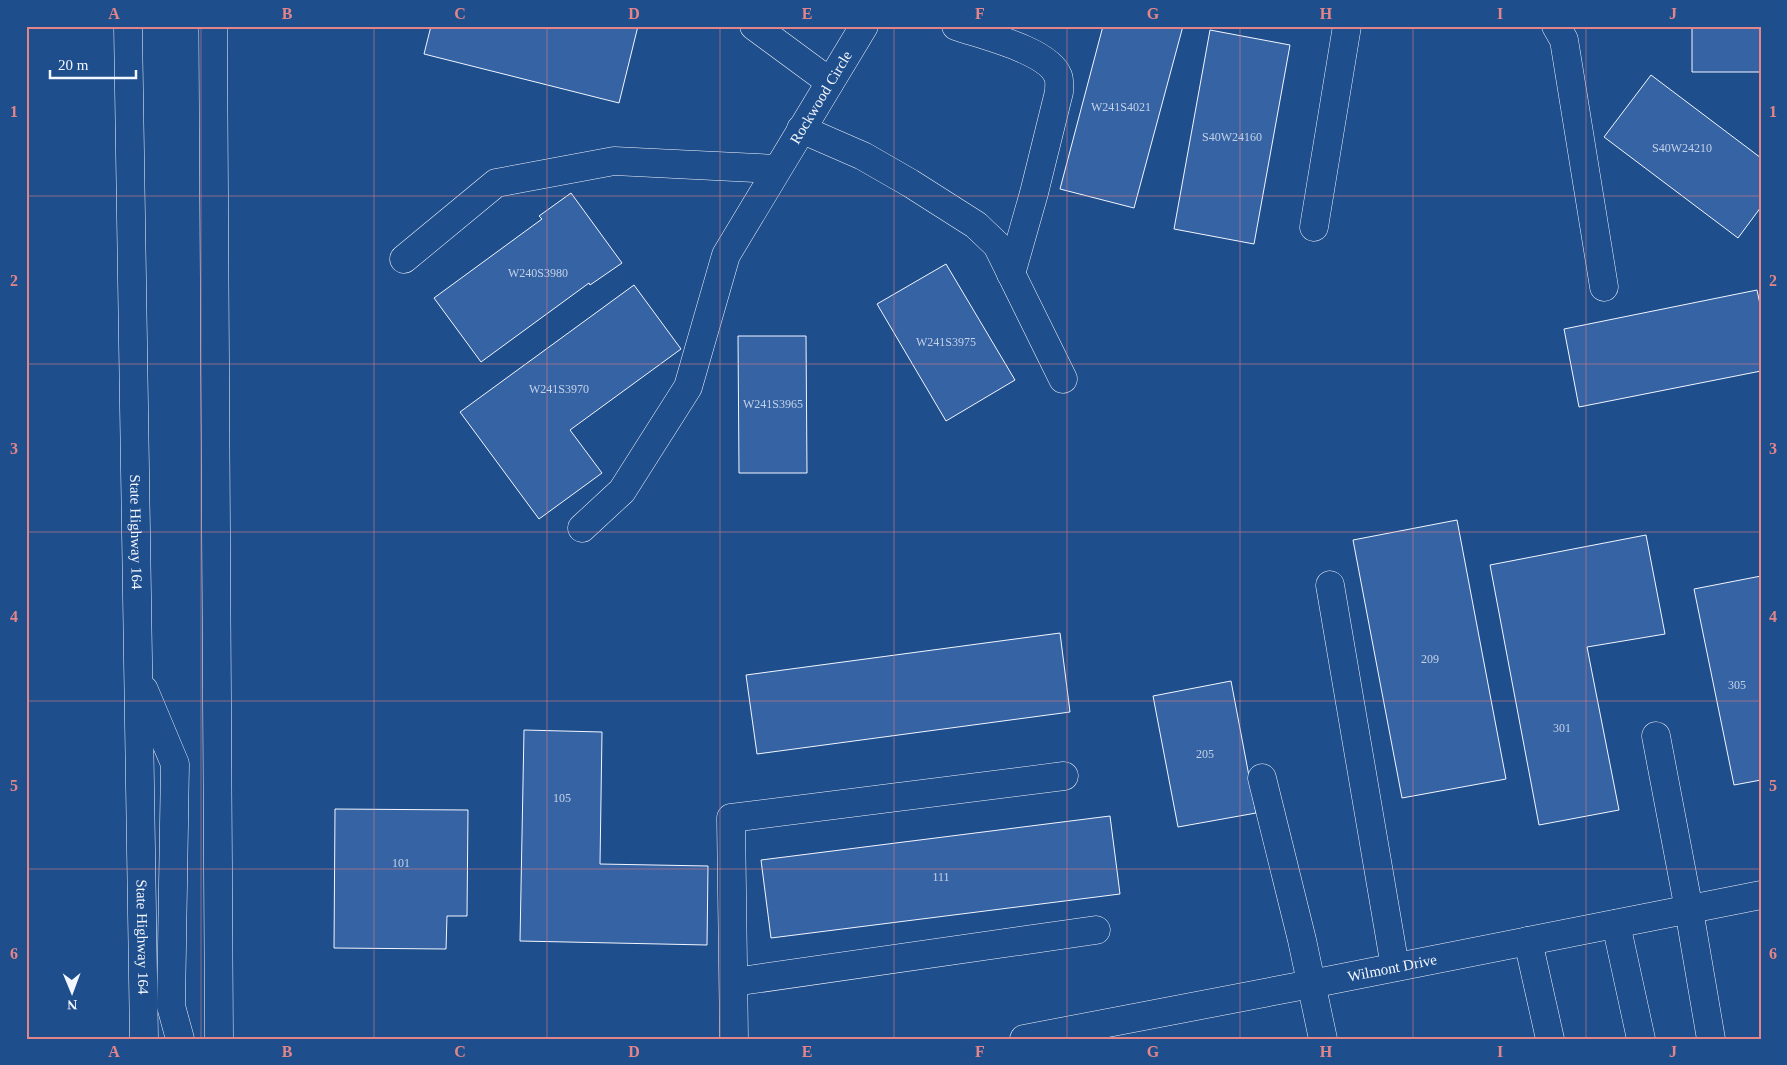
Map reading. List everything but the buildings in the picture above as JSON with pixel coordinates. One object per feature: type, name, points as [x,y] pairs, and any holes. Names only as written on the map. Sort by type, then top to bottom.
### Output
[{"type":"main road","name":"State Highway 164","points":[[128,26],[144,1039]]},
{"type":"main road","points":[[213,26],[219,1039]]},
{"type":"main road","points":[[754,26],[830,82]]},
{"type":"main road","name":"Rockwood Circle","points":[[582,528],[622,491],[688,387],[726,255],[864,26]]},
{"type":"main road","points":[[956,26],[1030,51],[1053,68],[1059,77],[1059,92],[1034,193],[1011,274]]},
{"type":"main road","points":[[1314,227],[1347,26]]},
{"type":"main road","points":[[1556,26],[1564,40],[1604,287]]},
{"type":"main road","points":[[801,129],[863,156],[910,182],[976,225],[997,245],[1063,379]]},
{"type":"main road","points":[[404,259],[496,183],[614,161],[777,169]]},
{"type":"main road","points":[[1330,585],[1395,967]]},
{"type":"main road","points":[[139,677],[175,764],[171,1006],[180,1039]]},
{"type":"main road","points":[[1656,736],[1689,910],[1710,1039]]},
{"type":"main road","points":[[734,1039],[731,818],[1064,776]]},
{"type":"main road","points":[[1262,778],[1302,940],[1323,1039]]},
{"type":"main road","name":"Wilmont Drive","points":[[1024,1039],[1104,1032],[1311,984],[1761,895]]},
{"type":"main road","points":[[1616,924],[1641,1039]]},
{"type":"main road","points":[[734,982],[1096,930]]},
{"type":"main road","points":[[1528,941],[1550,1039]]}]
